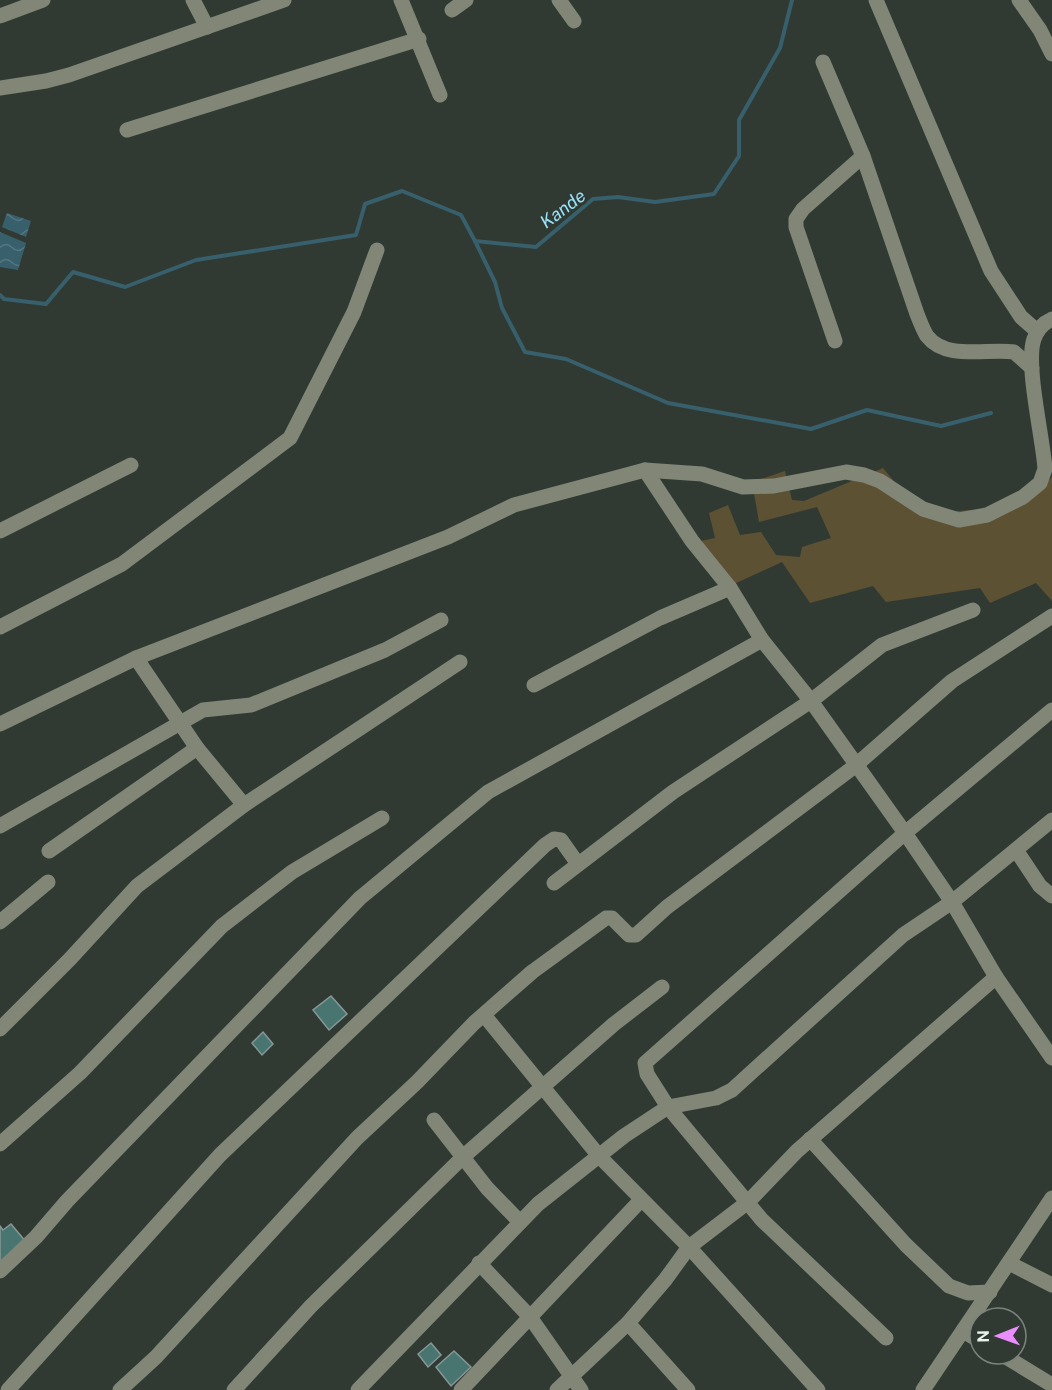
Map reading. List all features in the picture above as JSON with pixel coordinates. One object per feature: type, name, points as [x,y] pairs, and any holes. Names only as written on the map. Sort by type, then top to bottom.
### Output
[{"type":"street","points":[[0,16],[44,0]]},
{"type":"street","points":[[193,0],[207,27]]},
{"type":"street","points":[[0,88],[46,81],[207,27],[244,7],[284,0]]},
{"type":"street","points":[[401,0],[419,39],[440,95]]},
{"type":"street","points":[[452,10],[466,0]]},
{"type":"street","points":[[559,0],[574,21]]},
{"type":"street","points":[[876,0],[991,271],[1021,317],[1037,331]]},
{"type":"street","points":[[1019,0],[1046,28],[1052,54]]},
{"type":"street","points":[[127,130],[419,39]]},
{"type":"street","points":[[823,62],[863,156],[917,314],[927,336],[938,345],[954,350],[1014,352],[1032,368]]},
{"type":"street","points":[[835,341],[796,227],[796,219],[803,209],[863,156]]},
{"type":"street","points":[[0,627],[122,564],[291,438],[354,312],[377,250]]},
{"type":"street","points":[[0,724],[136,658],[448,537],[514,505],[645,470],[702,474],[744,487],[774,486],[846,472],[880,481],[922,508],[941,516],[959,520],[987,515],[1023,497],[1040,483],[1045,469],[1032,368],[1033,341],[1037,331],[1052,319]]},
{"type":"street","points":[[0,531],[131,465]]},
{"type":"street","points":[[645,470],[692,541],[730,588],[762,640],[811,701],[855,766],[905,833],[952,902],[996,977],[1052,1058]]},
{"type":"street","points":[[534,685],[650,622],[730,588]]},
{"type":"street","points":[[554,883],[673,792],[811,701],[882,645],[973,610]]},
{"type":"street","points":[[120,1390],[156,1357],[357,1137],[532,972],[602,920],[612,918],[629,935],[636,935],[667,907],[855,766],[952,681],[1052,616]]},
{"type":"street","points":[[0,826],[180,723],[211,708],[251,705],[385,650],[441,620]]},
{"type":"street","points":[[0,1271],[36,1237],[67,1201],[360,898],[488,792],[762,640]]},
{"type":"street","points":[[136,658],[197,748],[244,805]]},
{"type":"street","points":[[0,1029],[70,959],[136,886],[244,805],[460,662]]},
{"type":"street","points":[[886,1338],[762,1220],[668,1107],[646,1074],[648,1058],[760,964],[905,833],[1052,710]]},
{"type":"street","points":[[49,851],[197,748]]},
{"type":"street","points":[[0,1144],[80,1073],[222,926],[292,872],[382,818]]},
{"type":"street","points":[[358,1390],[538,1204],[599,1156],[668,1107],[716,1098],[732,1090],[903,935],[952,902],[1052,820]]},
{"type":"street","points":[[8,1390],[220,1155],[545,845],[554,839],[561,840],[578,864]]},
{"type":"street","points":[[1016,850],[1040,886],[1052,896]]},
{"type":"street","points":[[0,922],[48,882]]},
{"type":"street","points":[[557,1390],[628,1323],[665,1280],[689,1247],[748,1202],[810,1139],[996,977]]},
{"type":"street","points":[[234,1390],[310,1306],[464,1156],[614,1024],[662,987]]},
{"type":"street","points":[[484,1015],[599,1156],[689,1247],[818,1390]]},
{"type":"street","points":[[435,1120],[487,1188],[520,1222]]},
{"type":"street","points":[[810,1139],[906,1245],[949,1286],[968,1293],[990,1292]]},
{"type":"street","points":[[923,1390],[1052,1198]]},
{"type":"street","points":[[461,1390],[641,1200]]},
{"type":"street","points":[[479,1263],[530,1317],[581,1390]]},
{"type":"street","points":[[1009,1263],[1052,1285]]},
{"type":"street","points":[[628,1323],[688,1390]]},
{"type":"street","points":[[963,1331],[968,1334]]},
{"type":"street","points":[[1021,1366],[1052,1385]]},
{"type":"shaded area","points":[[883,468],[921,514],[1022,506],[1052,477],[1052,601],[1036,583],[990,603],[980,588],[886,602],[873,586],[810,603],[782,562],[732,585],[696,542],[715,538],[709,513],[728,505],[740,535],[761,532],[776,555],[800,557],[802,547],[831,538],[817,507],[759,522],[752,482],[785,471],[792,500],[804,501]]},
{"type":"water","points":[[7,213],[31,221],[26,237],[2,227]]},
{"type":"water","points":[[0,232],[26,243],[18,270],[0,267]]},
{"type":"building","points":[[331,996],[347,1014],[329,1030],[313,1010]]},
{"type":"building","points":[[263,1032],[273,1044],[262,1055],[252,1043]]},
{"type":"building","points":[[11,1224],[26,1242],[0,1263],[0,1226],[3,1230]]},
{"type":"building","points":[[431,1343],[441,1355],[428,1367],[418,1354]]},
{"type":"building","points":[[454,1351],[471,1367],[451,1386],[436,1367]]},
{"type":"waterway","name":"Kande","points":[[0,295],[4,299],[46,304],[73,272],[125,287],[196,260],[356,235],[365,204],[402,191],[461,215],[475,241],[536,247],[593,199],[618,197],[655,202],[714,194],[739,156],[739,120],[780,48],[792,0]]},
{"type":"waterway","points":[[475,241],[495,282],[502,308],[525,352],[566,359],[668,403],[811,429],[867,410],[941,426],[991,413]]}]
